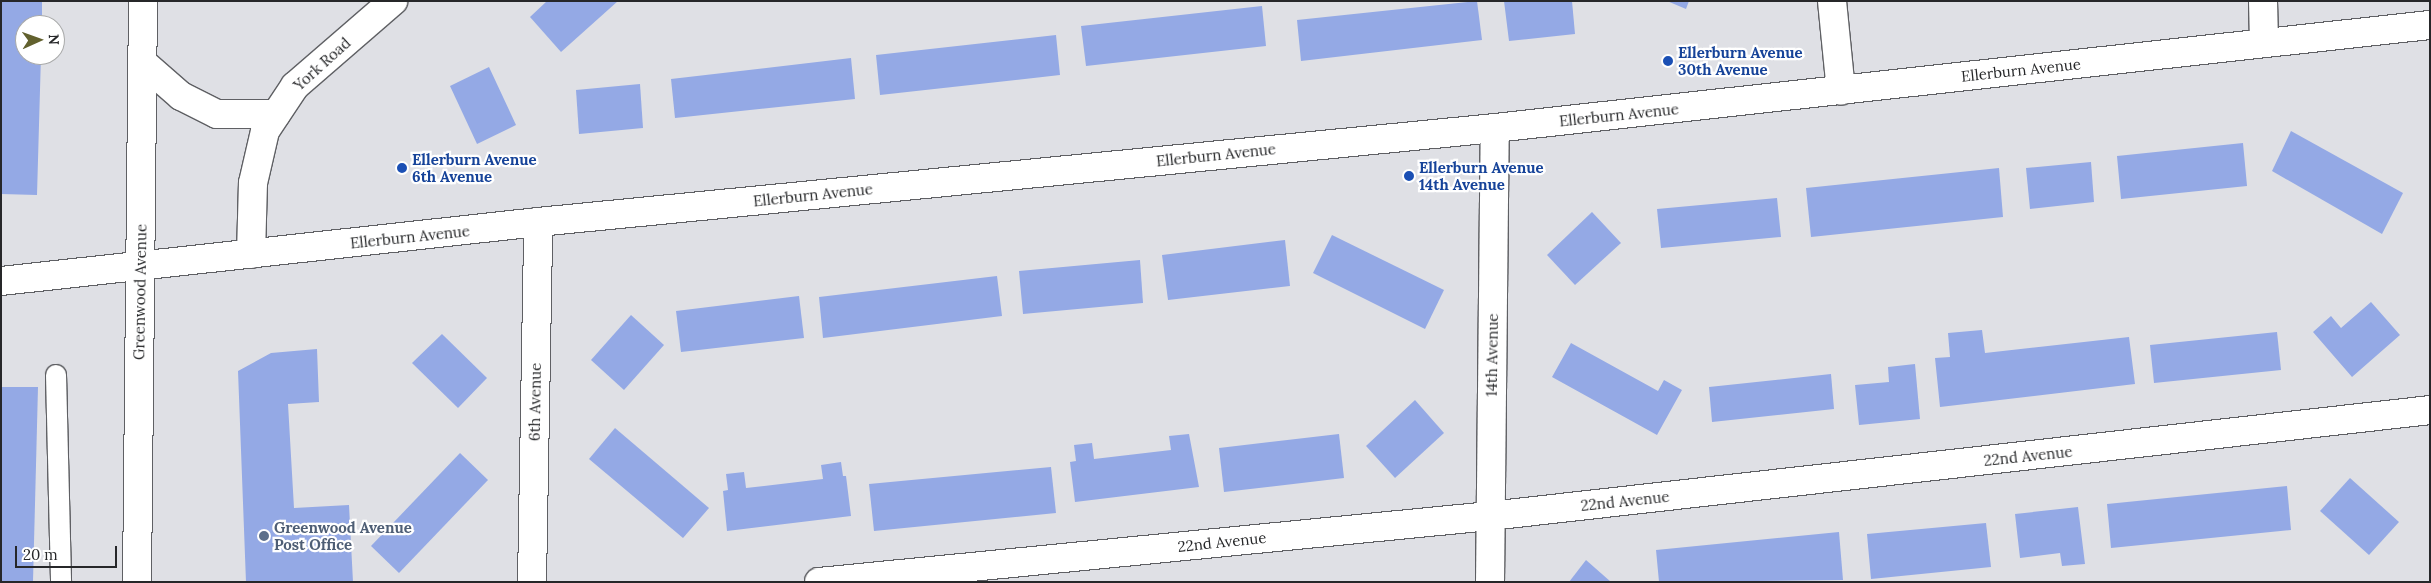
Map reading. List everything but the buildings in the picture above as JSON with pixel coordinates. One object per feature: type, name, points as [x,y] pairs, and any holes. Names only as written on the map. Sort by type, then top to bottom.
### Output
[{"type":"street","name":"Greenwood Avenue","points":[[138,582],[143,1]]},
{"type":"street","points":[[2263,1],[2264,43]]},
{"type":"street","name":"York Road","points":[[251,254],[253,183],[264,131],[295,86],[391,2]]},
{"type":"street","points":[[1833,2],[1841,91]]},
{"type":"street","name":"Ellerburn Avenue","points":[[1,281],[538,222],[1494,128],[2430,25]]},
{"type":"street","points":[[142,62],[181,96],[217,114],[276,114]]},
{"type":"street","name":"14th Avenue","points":[[1490,582],[1494,128]]},
{"type":"street","name":"6th Avenue","points":[[532,582],[538,222]]},
{"type":"street","name":"22nd Avenue","points":[[819,582],[1490,516],[2430,410]]},
{"type":"lane","points":[[56,375],[61,582]]},
{"type":"place","name":"Ellerburn Avenue 30th Avenue","points":[[1668,61]]},
{"type":"place","name":"Ellerburn Avenue 6th Avenue","points":[[402,168]]},
{"type":"place","name":"Ellerburn Avenue 14th Avenue","points":[[1409,176]]},
{"type":"place","name":"Greenwood Avenue Post Office","points":[[264,536]]}]
